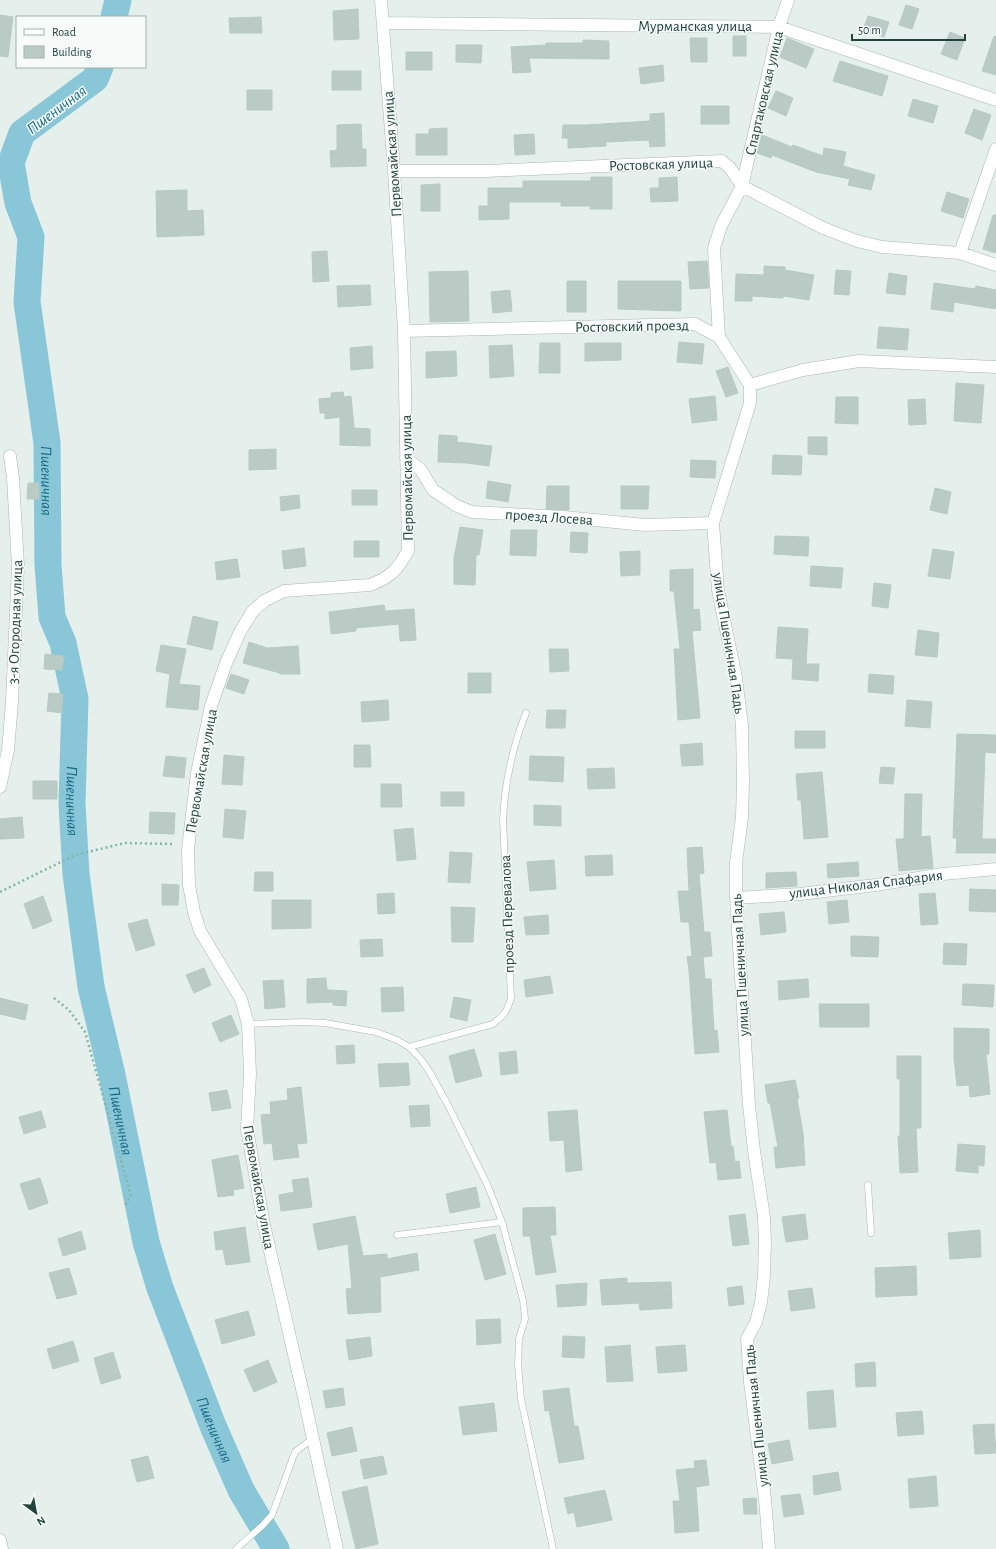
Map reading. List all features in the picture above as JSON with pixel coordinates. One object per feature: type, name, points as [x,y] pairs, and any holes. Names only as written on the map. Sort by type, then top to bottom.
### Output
[{"type":"street","name":"Первомайская улица","points":[[337,1549],[264,1225],[247,1129],[250,1074],[248,1024],[241,999],[200,931],[194,912],[189,885],[188,844],[197,773],[211,706],[226,663],[240,632],[252,612],[264,601],[284,591],[370,585],[383,580],[392,574],[408,551],[404,331],[381,0]]},
{"type":"street","name":"Спартаковская улица","points":[[719,337],[714,248],[721,226],[742,186],[779,27],[788,0]]},
{"type":"street","name":"Мурманская улица","points":[[383,24],[779,27],[996,100]]},
{"type":"street","points":[[960,254],[996,149]]},
{"type":"street","name":"Ростовская улица","points":[[394,171],[485,171],[722,161],[730,168],[742,186],[823,228],[857,241],[882,247],[960,254],[996,265]]},
{"type":"street","name":"Ростовский проезд","points":[[404,331],[695,324],[719,337],[750,385]]},
{"type":"street","points":[[750,385],[803,370],[859,362],[996,367]]},
{"type":"street","name":"улица Пшеничная Падь","points":[[750,385],[750,403],[713,523],[718,590],[736,678],[742,725],[742,817],[736,862],[736,898],[749,1104],[754,1151],[764,1217],[765,1255],[761,1303],[756,1322],[747,1339],[750,1382],[765,1500],[769,1549]]},
{"type":"street","name":"3-я Огородная улица","points":[[0,787],[8,750],[12,702],[18,566],[13,478],[10,456]]},
{"type":"street","name":"проезд Лосева","points":[[406,458],[421,470],[433,490],[456,506],[472,512],[564,517],[645,525],[713,523]]},
{"type":"street","name":"улица Николая Спафария","points":[[736,898],[808,893],[876,885],[943,874],[996,869]]},
{"type":"street","points":[[0,1540],[2,1549]]},
{"type":"lane","name":"проезд Перевалова","points":[[409,1047],[493,1024],[504,1016],[508,1009],[511,998],[503,819],[504,791],[514,744],[526,713]]},
{"type":"lane","points":[[248,1024],[304,1022],[325,1023],[376,1032],[397,1040],[409,1047],[420,1058],[448,1105],[487,1184],[502,1222],[523,1300],[525,1319],[519,1339],[518,1365],[521,1399],[553,1549]]},
{"type":"lane","points":[[868,1185],[871,1233]]},
{"type":"lane","points":[[396,1235],[502,1222]]},
{"type":"lane","points":[[236,1549],[272,1515],[295,1452],[313,1438]]},
{"type":"path","points":[[0,892],[75,855],[125,843],[188,844]]},
{"type":"path","points":[[54,998],[69,1010],[85,1032],[131,1196],[125,1205]]},
{"type":"building","points":[[906,5],[919,9],[912,29],[899,25]]},
{"type":"building","points":[[358,9],[359,39],[334,40],[333,11]]},
{"type":"building","points":[[0,15],[13,17],[8,57],[0,56]]},
{"type":"building","points":[[868,16],[889,22],[884,37],[863,30]]},
{"type":"building","points":[[261,17],[262,33],[230,33],[229,18]]},
{"type":"building","points":[[950,32],[965,38],[957,60],[941,54]]},
{"type":"building","points":[[733,36],[746,36],[746,56],[733,56]]},
{"type":"building","points":[[994,36],[996,37],[996,75],[982,71]]},
{"type":"building","points":[[690,38],[707,38],[707,62],[691,62]]},
{"type":"building","points":[[787,38],[814,49],[806,68],[780,57]]},
{"type":"building","points":[[583,40],[609,41],[609,59],[529,58],[531,72],[513,73],[511,47],[546,45],[546,43],[583,43]]},
{"type":"building","points":[[456,45],[482,45],[481,63],[456,62]]},
{"type":"building","points":[[406,52],[432,52],[432,70],[406,70]]},
{"type":"building","points":[[840,61],[888,76],[882,96],[833,81]]},
{"type":"building","points":[[663,65],[664,81],[641,84],[639,68]]},
{"type":"building","points":[[332,71],[361,71],[361,90],[332,90]]},
{"type":"building","points":[[247,90],[272,90],[272,110],[247,110]]},
{"type":"building","points":[[776,91],[793,98],[786,116],[768,108]]},
{"type":"building","points":[[913,99],[938,106],[933,123],[908,116]]},
{"type":"building","points":[[701,106],[729,106],[729,124],[701,124]]},
{"type":"building","points":[[974,109],[991,115],[982,140],[965,133]]},
{"type":"building","points":[[664,113],[665,146],[650,147],[649,140],[606,142],[606,146],[568,148],[568,138],[562,138],[563,125],[650,121],[650,114]]},
{"type":"building","points":[[361,124],[362,149],[366,149],[366,166],[331,167],[330,151],[337,150],[337,125]]},
{"type":"building","points":[[447,128],[447,155],[416,155],[416,134],[429,134],[429,129]]},
{"type":"building","points":[[534,134],[535,154],[515,155],[514,135]]},
{"type":"building","points":[[762,135],[792,147],[793,145],[823,156],[824,148],[846,152],[843,166],[875,175],[871,190],[848,185],[850,179],[816,172],[772,155],[771,158],[757,153]]},
{"type":"building","points":[[591,177],[612,177],[612,209],[590,209],[591,206],[561,206],[561,202],[509,202],[509,219],[479,220],[479,206],[488,206],[488,188],[523,188],[523,181],[591,181]]},
{"type":"building","points":[[677,177],[678,201],[651,202],[650,188],[659,188],[659,178]]},
{"type":"building","points":[[440,184],[440,211],[421,211],[421,185]]},
{"type":"building","points":[[187,190],[187,211],[203,210],[204,235],[157,237],[156,191]]},
{"type":"building","points":[[947,192],[969,199],[963,218],[941,211]]},
{"type":"building","points":[[993,215],[996,215],[996,253],[983,249]]},
{"type":"building","points":[[327,251],[329,281],[313,282],[312,252]]},
{"type":"building","points":[[707,261],[709,288],[690,289],[688,262]]},
{"type":"building","points":[[764,266],[785,267],[785,270],[814,275],[809,300],[783,296],[783,298],[752,296],[752,301],[735,301],[736,274],[764,275]]},
{"type":"building","points":[[836,270],[851,271],[849,295],[834,294]]},
{"type":"building","points":[[468,271],[469,321],[430,322],[429,272]]},
{"type":"building","points":[[889,273],[907,276],[905,295],[886,293]]},
{"type":"building","points":[[567,281],[586,281],[586,312],[567,312]]},
{"type":"building","points":[[618,281],[681,281],[681,311],[618,309]]},
{"type":"building","points":[[934,283],[975,289],[976,286],[996,290],[996,309],[954,302],[953,312],[931,309]]},
{"type":"building","points":[[370,285],[371,305],[338,307],[337,286]]},
{"type":"building","points":[[510,290],[512,311],[493,313],[491,292]]},
{"type":"building","points":[[879,327],[909,329],[907,350],[877,348]]},
{"type":"building","points":[[679,342],[704,344],[702,364],[677,362]]},
{"type":"building","points":[[540,343],[560,343],[560,373],[539,373]]},
{"type":"building","points":[[585,343],[621,343],[621,360],[585,361]]},
{"type":"building","points":[[512,345],[514,376],[490,378],[489,346]]},
{"type":"building","points":[[372,346],[373,368],[351,370],[350,348]]},
{"type":"building","points":[[456,351],[457,376],[426,378],[426,352]]},
{"type":"building","points":[[728,367],[738,393],[726,397],[716,371]]},
{"type":"building","points":[[956,383],[984,385],[981,423],[954,421]]},
{"type":"building","points":[[343,392],[344,397],[351,396],[354,428],[370,429],[370,446],[340,445],[340,417],[325,419],[325,413],[320,413],[319,399],[331,398],[331,393]]},
{"type":"building","points":[[715,396],[717,420],[692,423],[689,399]]},
{"type":"building","points":[[836,397],[858,397],[858,424],[835,423]]},
{"type":"building","points":[[925,399],[926,424],[909,425],[908,400]]},
{"type":"building","points":[[439,435],[457,436],[457,442],[492,446],[489,466],[467,463],[438,462]]},
{"type":"building","points":[[808,437],[827,437],[827,455],[808,454]]},
{"type":"building","points":[[276,449],[276,469],[249,470],[249,450]]},
{"type":"building","points":[[773,455],[802,456],[801,475],[772,474]]},
{"type":"building","points":[[691,460],[716,461],[715,478],[690,477]]},
{"type":"building","points":[[488,481],[511,485],[508,502],[486,498]]},
{"type":"building","points":[[28,483],[39,483],[39,499],[27,499]]},
{"type":"building","points":[[547,486],[569,486],[569,510],[546,509]]},
{"type":"building","points":[[621,486],[649,486],[648,509],[621,509]]},
{"type":"building","points":[[935,488],[951,492],[947,514],[930,510]]},
{"type":"building","points":[[352,490],[377,490],[377,505],[352,505]]},
{"type":"building","points":[[299,495],[300,508],[281,511],[280,497]]},
{"type":"building","points":[[460,527],[483,530],[479,555],[476,555],[475,585],[454,584],[454,558]]},
{"type":"building","points":[[511,530],[537,530],[536,556],[510,555]]},
{"type":"building","points":[[571,532],[588,533],[587,553],[570,552]]},
{"type":"building","points":[[775,536],[809,537],[808,556],[774,554]]},
{"type":"building","points":[[354,541],[379,541],[379,557],[354,557]]},
{"type":"building","points":[[304,548],[306,566],[284,569],[282,551]]},
{"type":"building","points":[[933,549],[954,552],[950,579],[928,576]]},
{"type":"building","points":[[640,551],[640,575],[621,576],[620,552]]},
{"type":"building","points":[[237,559],[240,577],[217,580],[215,562]]},
{"type":"building","points":[[811,566],[843,568],[841,588],[810,586]]},
{"type":"building","points":[[693,569],[693,610],[699,609],[701,630],[692,631],[700,718],[678,720],[674,649],[680,649],[674,591],[670,591],[670,570]]},
{"type":"building","points":[[874,583],[891,585],[888,608],[872,606]]},
{"type":"building","points":[[384,605],[385,611],[414,609],[416,640],[400,641],[399,624],[356,628],[356,631],[331,634],[329,612]]},
{"type":"building","points":[[193,616],[218,622],[212,650],[187,644]]},
{"type":"building","points":[[778,627],[808,629],[806,664],[819,664],[818,681],[792,679],[793,659],[776,658]]},
{"type":"building","points":[[918,630],[939,633],[937,657],[915,655]]},
{"type":"building","points":[[249,642],[267,648],[298,646],[300,674],[280,674],[243,663]]},
{"type":"building","points":[[161,645],[186,649],[179,684],[200,686],[198,710],[166,707],[170,674],[156,671]]},
{"type":"building","points":[[549,649],[568,649],[569,671],[550,672]]},
{"type":"building","points":[[45,654],[64,656],[62,670],[44,669]]},
{"type":"building","points":[[468,673],[491,673],[491,693],[468,693]]},
{"type":"building","points":[[231,674],[249,680],[244,694],[226,688]]},
{"type":"building","points":[[869,674],[894,676],[893,694],[868,692]]},
{"type":"building","points":[[49,693],[63,694],[62,713],[47,711]]},
{"type":"building","points":[[388,700],[389,720],[362,722],[361,702]]},
{"type":"building","points":[[907,700],[932,702],[930,728],[905,726]]},
{"type":"building","points":[[547,710],[566,710],[565,728],[546,728]]},
{"type":"building","points":[[795,731],[825,731],[825,748],[795,748]]},
{"type":"building","points":[[957,734],[996,735],[996,753],[985,752],[982,839],[996,839],[996,853],[956,853],[957,838],[953,838]]},
{"type":"building","points":[[702,743],[703,765],[682,766],[680,745]]},
{"type":"building","points":[[354,745],[370,745],[371,767],[354,767]]},
{"type":"building","points":[[224,755],[244,757],[242,785],[222,784]]},
{"type":"building","points":[[166,756],[186,758],[184,778],[163,776]]},
{"type":"building","points":[[530,756],[564,757],[563,782],[529,780]]},
{"type":"building","points":[[881,767],[895,768],[893,784],[879,783]]},
{"type":"building","points":[[614,768],[615,788],[588,789],[587,769]]},
{"type":"building","points":[[822,772],[828,837],[804,839],[801,800],[798,800],[796,774]]},
{"type":"building","points":[[33,781],[57,781],[57,799],[33,799]]},
{"type":"building","points":[[381,784],[401,784],[402,807],[381,807]]},
{"type":"building","points":[[441,792],[464,792],[464,806],[441,806]]},
{"type":"building","points":[[905,794],[922,794],[921,837],[930,836],[933,868],[899,871],[896,839],[904,839]]},
{"type":"building","points":[[534,805],[561,806],[561,826],[534,825]]},
{"type":"building","points":[[225,809],[246,811],[243,839],[223,837]]},
{"type":"building","points":[[150,812],[175,813],[174,834],[149,833]]},
{"type":"building","points":[[22,817],[24,838],[0,839],[0,819]]},
{"type":"building","points":[[413,828],[416,859],[397,861],[394,830]]},
{"type":"building","points":[[702,847],[704,873],[699,874],[704,932],[710,932],[712,956],[703,957],[705,979],[711,979],[714,1031],[717,1030],[719,1052],[695,1054],[687,957],[692,956],[689,922],[681,922],[678,891],[689,891],[687,848]]},
{"type":"building","points":[[450,852],[472,853],[470,883],[448,882]]},
{"type":"building","points":[[612,855],[613,875],[586,876],[585,856]]},
{"type":"building","points":[[554,860],[556,889],[530,891],[527,862]]},
{"type":"building","points":[[858,862],[859,876],[828,878],[827,864]]},
{"type":"building","points":[[255,872],[273,872],[273,891],[254,891]]},
{"type":"building","points":[[796,872],[797,886],[766,888],[766,873]]},
{"type":"building","points":[[162,884],[179,885],[178,905],[162,905]]},
{"type":"building","points":[[970,889],[996,890],[996,912],[969,911]]},
{"type":"building","points":[[394,893],[395,913],[378,914],[377,894]]},
{"type":"building","points":[[935,893],[938,924],[921,925],[919,894]]},
{"type":"building","points":[[43,896],[52,921],[33,929],[24,904]]},
{"type":"building","points":[[272,900],[311,900],[311,928],[272,929]]},
{"type":"building","points":[[847,900],[849,922],[829,924],[827,902]]},
{"type":"building","points":[[451,907],[475,908],[473,942],[452,942]]},
{"type":"building","points":[[784,912],[786,932],[761,935],[759,914]]},
{"type":"building","points":[[548,915],[549,934],[526,935],[524,917]]},
{"type":"building","points":[[147,919],[155,945],[136,951],[128,924]]},
{"type":"building","points":[[851,936],[879,937],[878,957],[851,956]]},
{"type":"building","points":[[382,939],[383,956],[361,957],[360,940]]},
{"type":"building","points":[[944,943],[967,944],[966,965],[943,964]]},
{"type":"building","points":[[204,968],[211,985],[194,993],[186,975]]},
{"type":"building","points":[[550,976],[553,993],[526,997],[524,980]]},
{"type":"building","points":[[326,978],[327,990],[347,991],[346,1006],[333,1005],[333,1002],[307,1003],[307,979]]},
{"type":"building","points":[[808,979],[809,997],[779,1000],[778,981]]},
{"type":"building","points":[[283,980],[285,1007],[265,1009],[263,981]]},
{"type":"building","points":[[963,984],[994,985],[993,1007],[962,1005]]},
{"type":"building","points":[[403,987],[404,1011],[382,1012],[381,988]]},
{"type":"building","points":[[454,997],[471,1000],[467,1021],[450,1017]]},
{"type":"building","points":[[0,998],[28,1005],[25,1020],[0,1014]]},
{"type":"building","points":[[819,1004],[869,1004],[869,1027],[820,1027]]},
{"type":"building","points":[[231,1015],[239,1034],[220,1042],[212,1023]]},
{"type":"building","points":[[954,1028],[989,1029],[989,1054],[986,1054],[990,1094],[970,1097],[969,1085],[957,1086],[954,1058]]},
{"type":"building","points":[[354,1045],[355,1063],[337,1064],[336,1046]]},
{"type":"building","points":[[474,1049],[482,1076],[456,1083],[449,1056]]},
{"type":"building","points":[[516,1051],[518,1073],[501,1075],[499,1053]]},
{"type":"building","points":[[897,1056],[921,1056],[921,1128],[916,1128],[918,1172],[900,1173],[898,1136],[900,1136],[900,1079],[897,1079]]},
{"type":"building","points":[[408,1063],[410,1085],[380,1087],[378,1064]]},
{"type":"building","points":[[795,1080],[799,1098],[797,1099],[803,1133],[805,1165],[776,1168],[774,1147],[778,1147],[765,1085]]},
{"type":"building","points":[[301,1087],[307,1143],[297,1144],[299,1157],[274,1160],[272,1143],[264,1144],[261,1115],[271,1114],[270,1102],[288,1100],[287,1089]]},
{"type":"building","points":[[227,1090],[231,1108],[212,1111],[209,1093]]},
{"type":"building","points":[[429,1105],[430,1126],[411,1127],[409,1106]]},
{"type":"building","points":[[577,1110],[582,1170],[566,1172],[564,1140],[550,1141],[548,1112]]},
{"type":"building","points":[[727,1110],[731,1147],[733,1146],[735,1162],[739,1161],[741,1178],[718,1180],[716,1162],[710,1163],[704,1112]]},
{"type":"building","points":[[41,1111],[46,1127],[24,1134],[19,1117]]},
{"type":"building","points":[[958,1144],[985,1146],[984,1166],[978,1165],[978,1173],[956,1171]]},
{"type":"building","points":[[238,1155],[244,1188],[233,1190],[234,1195],[218,1197],[212,1160]]},
{"type":"building","points":[[40,1178],[48,1203],[29,1210],[20,1184]]},
{"type":"building","points":[[308,1178],[312,1207],[281,1211],[279,1195],[294,1192],[292,1180]]},
{"type":"building","points":[[476,1187],[480,1207],[450,1213],[446,1194]]},
{"type":"building","points":[[555,1207],[556,1235],[550,1235],[556,1272],[536,1275],[530,1236],[523,1236],[523,1208]]},
{"type":"building","points":[[745,1214],[749,1244],[733,1246],[729,1216]]},
{"type":"building","points":[[805,1214],[808,1239],[786,1242],[782,1217]]},
{"type":"building","points":[[355,1216],[363,1256],[387,1254],[387,1259],[417,1253],[419,1270],[380,1277],[381,1312],[348,1314],[346,1289],[352,1288],[348,1244],[318,1250],[313,1224]]},
{"type":"building","points":[[245,1227],[250,1262],[226,1265],[223,1249],[216,1250],[214,1232]]},
{"type":"building","points":[[980,1230],[981,1257],[950,1259],[948,1233]]},
{"type":"building","points":[[81,1231],[86,1249],[63,1256],[58,1239]]},
{"type":"building","points":[[495,1234],[506,1274],[485,1280],[474,1240]]},
{"type":"building","points":[[916,1266],[917,1295],[876,1297],[875,1268]]},
{"type":"building","points":[[69,1268],[77,1294],[57,1299],[49,1273]]},
{"type":"building","points":[[627,1278],[627,1283],[671,1282],[672,1308],[640,1310],[639,1303],[602,1305],[600,1280]]},
{"type":"building","points":[[587,1283],[586,1305],[558,1307],[556,1285]]},
{"type":"building","points":[[742,1286],[744,1304],[729,1306],[727,1288]]},
{"type":"building","points":[[812,1288],[815,1308],[791,1311],[788,1291]]},
{"type":"building","points":[[248,1311],[255,1335],[222,1344],[215,1320]]},
{"type":"building","points":[[500,1319],[501,1343],[477,1345],[476,1320]]},
{"type":"building","points":[[563,1336],[585,1337],[584,1358],[562,1357]]},
{"type":"building","points":[[370,1337],[372,1356],[349,1360],[346,1340]]},
{"type":"building","points":[[73,1341],[79,1361],[53,1369],[47,1349]]},
{"type":"building","points":[[630,1345],[633,1381],[607,1382],[605,1347]]},
{"type":"building","points":[[685,1345],[687,1371],[658,1373],[656,1347]]},
{"type":"building","points":[[113,1352],[121,1378],[101,1384],[94,1358]]},
{"type":"building","points":[[268,1360],[277,1382],[254,1392],[244,1370]]},
{"type":"building","points":[[875,1362],[876,1386],[856,1387],[855,1364]]},
{"type":"building","points":[[343,1388],[345,1405],[326,1408],[323,1391]]},
{"type":"building","points":[[569,1388],[574,1426],[578,1426],[584,1459],[559,1463],[549,1410],[545,1411],[543,1391]]},
{"type":"building","points":[[833,1390],[836,1427],[809,1429],[807,1392]]},
{"type":"building","points":[[494,1403],[497,1431],[463,1435],[459,1407]]},
{"type":"building","points":[[922,1411],[924,1434],[898,1436],[896,1413]]},
{"type":"building","points":[[994,1424],[996,1453],[975,1454],[973,1425]]},
{"type":"building","points":[[352,1427],[357,1451],[332,1456],[327,1433]]},
{"type":"building","points":[[789,1440],[793,1460],[772,1464],[768,1444]]},
{"type":"building","points":[[148,1456],[154,1478],[137,1482],[131,1460]]},
{"type":"building","points":[[383,1456],[387,1474],[364,1479],[360,1460]]},
{"type":"building","points":[[706,1460],[709,1485],[696,1487],[699,1531],[675,1533],[673,1501],[680,1501],[676,1470],[695,1468],[694,1461]]},
{"type":"building","points":[[838,1472],[841,1490],[814,1495],[813,1476]]},
{"type":"building","points":[[936,1476],[938,1506],[910,1508],[908,1479]]},
{"type":"building","points":[[367,1486],[378,1544],[356,1549],[342,1492]]},
{"type":"building","points":[[605,1490],[612,1520],[577,1527],[574,1512],[568,1514],[564,1498]]},
{"type":"building","points":[[800,1494],[804,1514],[784,1517],[781,1496]]},
{"type":"building","points":[[756,1498],[757,1514],[744,1514],[743,1499]]},
{"type":"waterway","name":"Пшеничная","points":[[114,16],[118,0]]},
{"type":"waterway","name":"Пшеничная","points":[[100,68],[95,79],[22,133],[11,163],[18,203],[31,237],[27,302],[47,443],[48,565],[52,617],[63,643],[75,699],[72,804],[76,874],[91,987],[112,1075],[146,1242],[160,1288],[213,1426],[241,1490],[276,1549]]}]
